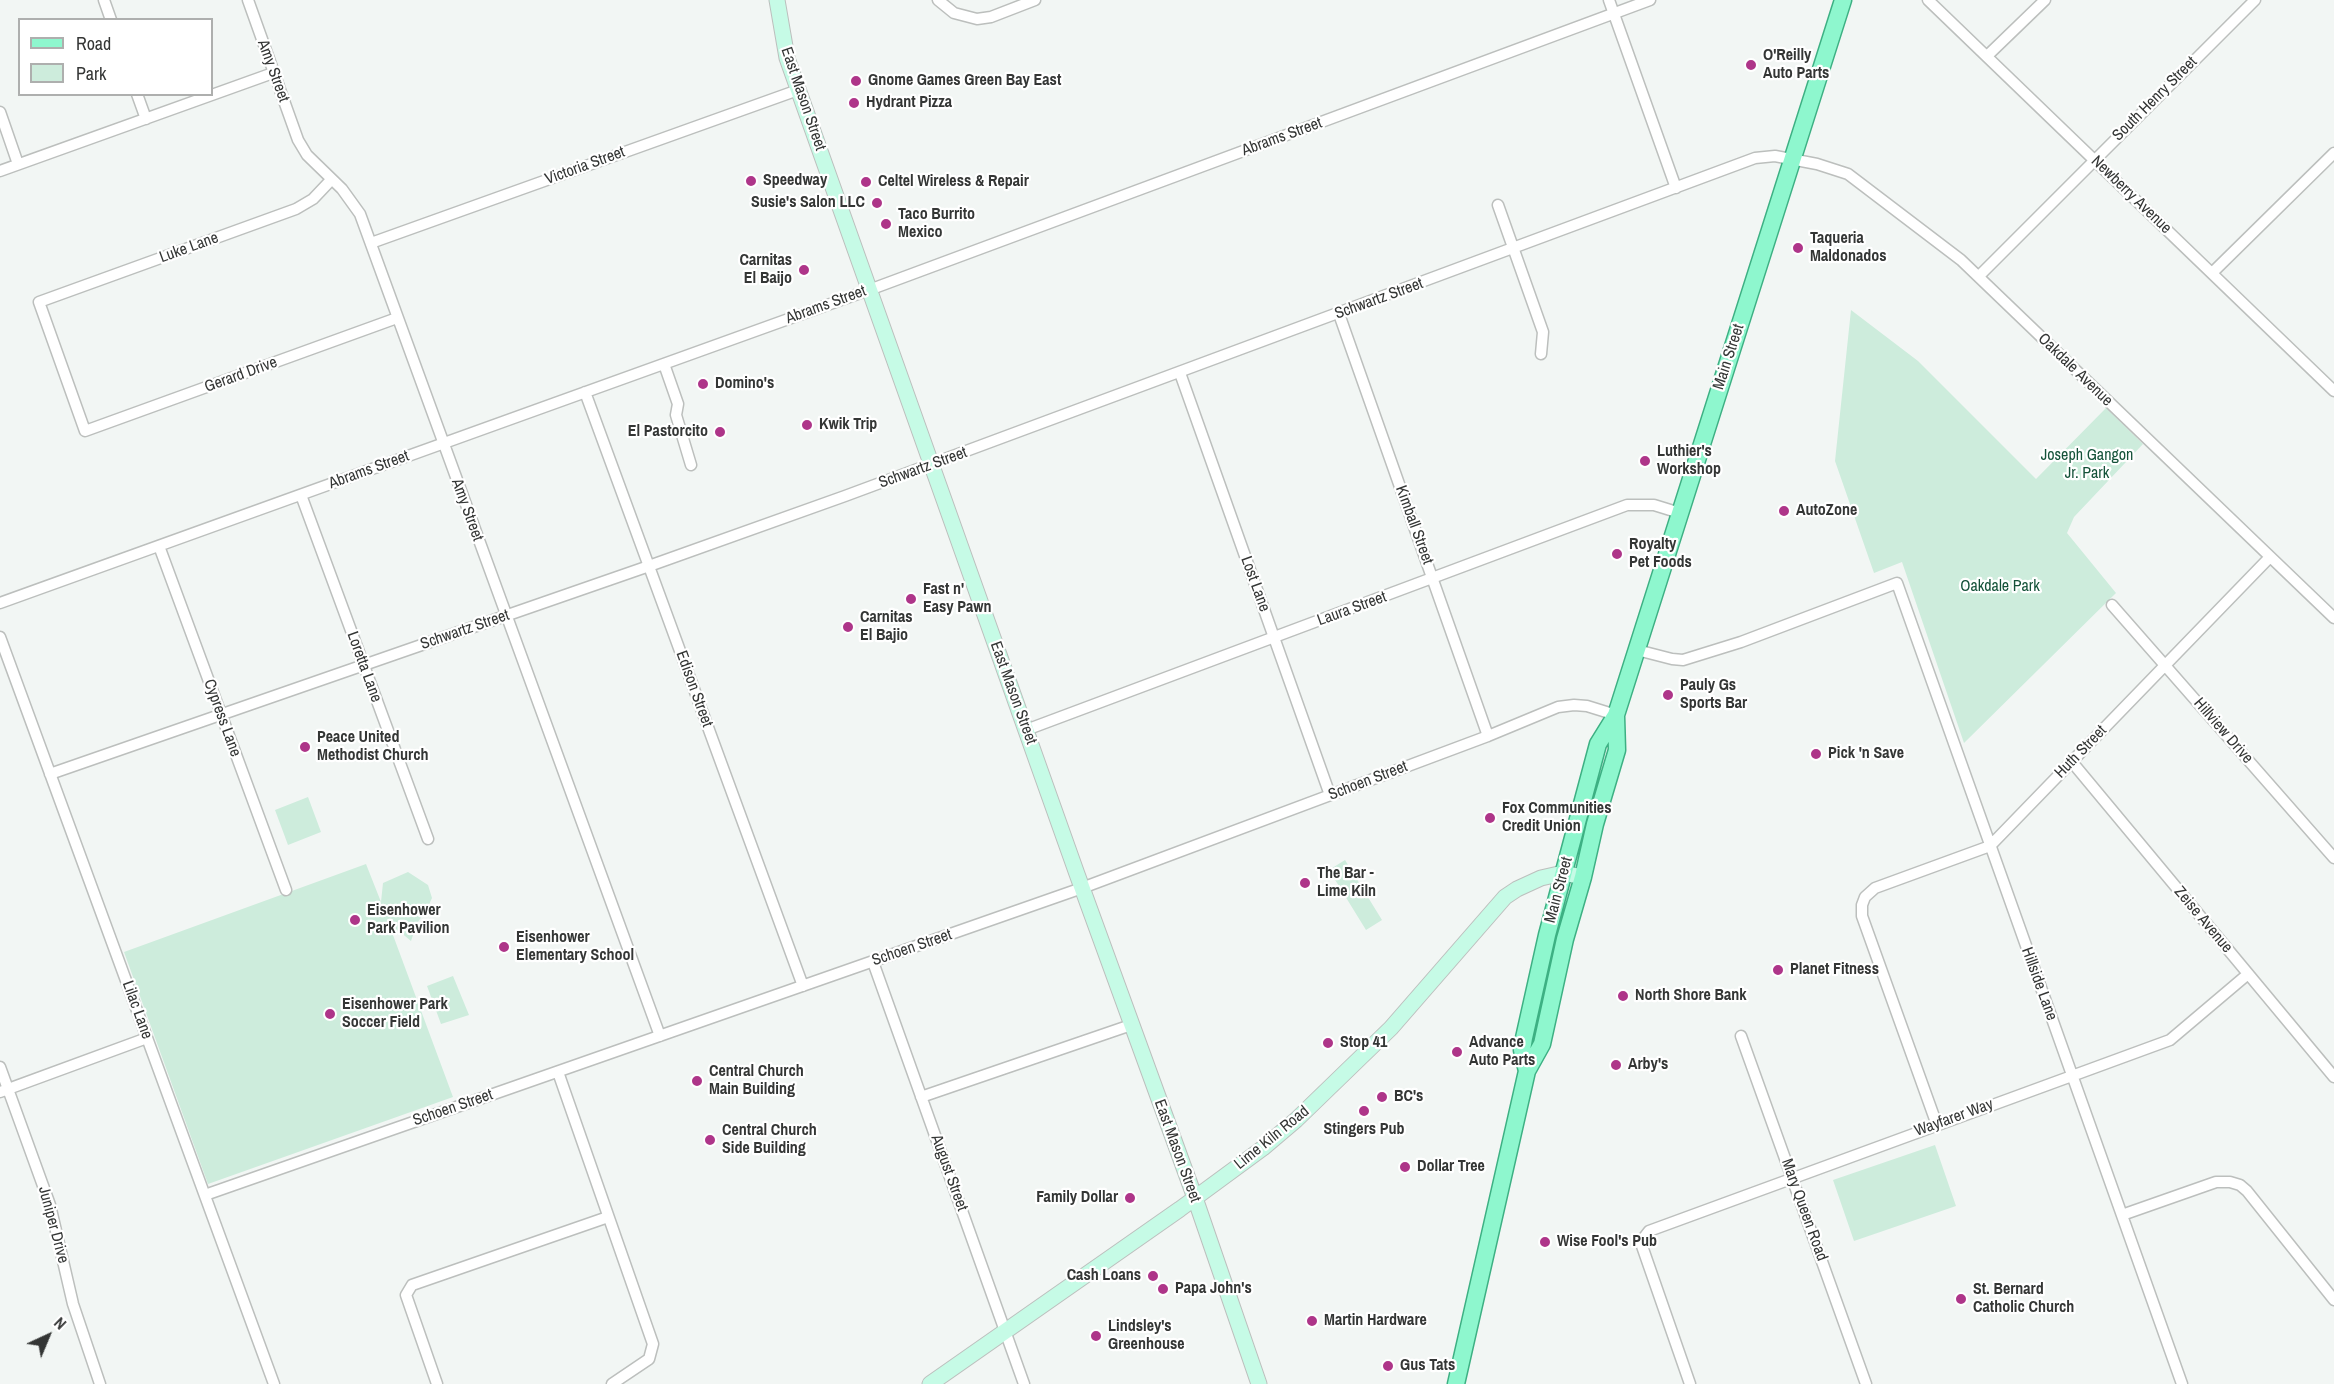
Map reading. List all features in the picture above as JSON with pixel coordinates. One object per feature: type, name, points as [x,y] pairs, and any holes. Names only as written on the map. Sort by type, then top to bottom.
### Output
[{"type":"main road","name":"East Mason Street","points":[[777,0],[787,58],[798,90],[1082,888],[1195,1198],[1259,1384]]},
{"type":"main road","name":"Main Street","points":[[1527,1071],[1523,1042],[1563,873],[1598,744],[1616,715],[1843,0]]},
{"type":"main road","name":"Main Street","points":[[1456,1384],[1527,1071],[1542,1044],[1565,939],[1617,750],[1616,715]]},
{"type":"main road","name":"Lime Kiln Road","points":[[930,1384],[1263,1148],[1353,1067],[1421,996],[1505,897],[1527,884],[1563,873],[1583,877]]},
{"type":"street","points":[[104,0],[110,18]]},
{"type":"street","name":"Amy Street","points":[[248,0],[298,140],[307,155],[353,202],[371,243],[660,1036]]},
{"type":"street","points":[[938,0],[954,13],[977,19],[991,17],[1035,0]]},
{"type":"street","points":[[1609,0],[1676,188]]},
{"type":"street","name":"Abrams Street","points":[[0,603],[869,290],[1650,0]]},
{"type":"street","name":"Newberry Avenue","points":[[1928,0],[2333,387]]},
{"type":"street","points":[[1988,56],[2045,0]]},
{"type":"street","name":"South Henry Street","points":[[1979,276],[2255,0]]},
{"type":"street","points":[[213,94],[273,73]]},
{"type":"street","name":"Victoria Street","points":[[371,243],[798,90]]},
{"type":"street","points":[[138,96],[146,118]]},
{"type":"street","points":[[0,171],[208,96]]},
{"type":"street","points":[[0,112],[18,164]]},
{"type":"street","points":[[2212,273],[2334,153]]},
{"type":"street","name":"Schwartz Street","points":[[50,774],[364,666],[932,465],[1755,158],[1775,156],[1792,159]]},
{"type":"street","name":"Oakdale Avenue","points":[[1792,159],[1833,168],[1848,174],[1979,276],[2334,618]]},
{"type":"street","name":"Luke Lane","points":[[85,431],[39,302],[296,209],[313,199],[331,180]]},
{"type":"street","points":[[1498,205],[1543,332],[1541,354]]},
{"type":"street","name":"Kimball Street","points":[[1339,314],[1488,736]]},
{"type":"street","name":"Gerard Drive","points":[[85,431],[397,318]]},
{"type":"street","points":[[664,364],[678,404],[676,415],[691,465]]},
{"type":"street","name":"Lost Lane","points":[[1180,373],[1330,795]]},
{"type":"street","name":"Edison Street","points":[[585,392],[803,986]]},
{"type":"street","name":"Loretta Lane","points":[[301,495],[428,839]]},
{"type":"street","name":"Laura Street","points":[[1026,730],[1627,505],[1654,505],[1680,513]]},
{"type":"street","name":"Cypress Lane","points":[[159,546],[286,890]]},
{"type":"street","name":"Huth Street","points":[[1937,1125],[1862,916],[1863,901],[1875,888],[1990,846],[2270,557]]},
{"type":"street","name":"Hillside Lane","points":[[1637,650],[1672,659],[1691,658],[1741,642],[1897,583],[2182,1384]]},
{"type":"street","name":"Hillview Drive","points":[[2112,605],[2334,858]]},
{"type":"street","name":"Lilac Lane","points":[[0,637],[274,1384]]},
{"type":"street","name":"Schoen Street","points":[[205,1195],[1082,888],[1488,736],[1558,707],[1587,706],[1616,715]]},
{"type":"street","name":"Zeise Avenue","points":[[2072,762],[2334,1077]]},
{"type":"street","name":"August Street","points":[[873,962],[1024,1384]]},
{"type":"street","name":"Wayfarer Way","points":[[1690,1384],[1642,1246],[1645,1235],[1654,1227],[2169,1040],[2248,974]]},
{"type":"street","points":[[921,1097],[1131,1024]]},
{"type":"street","name":"Mary Queen Road","points":[[1741,1036],[1866,1384]]},
{"type":"street","points":[[4,1090],[147,1038]]},
{"type":"street","name":"Juniper Drive","points":[[0,1067],[4,1090],[50,1205],[73,1304],[100,1384]]},
{"type":"street","points":[[558,1072],[653,1344],[652,1355],[646,1362],[612,1384]]},
{"type":"street","points":[[2122,1215],[2216,1182],[2240,1185],[2334,1300]]},
{"type":"street","points":[[437,1384],[406,1295],[412,1285],[609,1217]]},
{"type":"green space","name":"Oakdale Park","points":[[1851,310],[1918,361],[2036,479],[2106,408],[2143,444],[2074,517],[2067,533],[2116,593],[1964,743],[1902,562],[1874,573],[1835,461]]},
{"type":"green space","points":[[308,797],[321,832],[288,845],[275,810]]},
{"type":"green space","points":[[1345,860],[1382,920],[1366,930],[1329,870]]},
{"type":"green space","points":[[366,864],[381,902],[383,883],[408,872],[428,885],[432,898],[417,923],[411,941],[390,927],[453,1097],[208,1184],[124,952]]},
{"type":"green space","points":[[453,976],[469,1015],[441,1024],[427,986]]},
{"type":"green space","points":[[1935,1145],[1956,1206],[1854,1241],[1833,1180]]},
{"type":"place","name":"O'Reilly Auto Parts","points":[[1751,65]]},
{"type":"place","name":"Gnome Games Green Bay East","points":[[856,81]]},
{"type":"place","name":"Hydrant Pizza","points":[[854,103]]},
{"type":"place","name":"Speedway","points":[[751,181]]},
{"type":"place","name":"Celtel Wireless & Repair","points":[[866,182]]},
{"type":"place","name":"Susie's Salon LLC","points":[[877,203]]},
{"type":"place","name":"Taco Burrito Mexico","points":[[886,224]]},
{"type":"place","name":"Taqueria Maldonados","points":[[1798,248]]},
{"type":"place","name":"Carnitas El Baijo","points":[[804,270]]},
{"type":"place","name":"Domino's","points":[[703,384]]},
{"type":"place","name":"Kwik Trip","points":[[807,425]]},
{"type":"place","name":"El Pastorcito","points":[[720,432]]},
{"type":"place","name":"Luthier's Workshop","points":[[1645,461]]},
{"type":"place","name":"AutoZone","points":[[1784,511]]},
{"type":"place","name":"Royalty Pet Foods","points":[[1617,554]]},
{"type":"place","name":"Fast n' Easy Pawn","points":[[911,599]]},
{"type":"place","name":"Carnitas El Bajio","points":[[848,627]]},
{"type":"place","name":"Pauly Gs Sports Bar","points":[[1668,695]]},
{"type":"place","name":"Peace United Methodist Church","points":[[305,747]]},
{"type":"place","name":"Pick 'n Save","points":[[1816,754]]},
{"type":"place","name":"Fox Communities Credit Union","points":[[1490,818]]},
{"type":"place","name":"The Bar - Lime Kiln","points":[[1305,883]]},
{"type":"place","name":"Eisenhower Park Pavilion","points":[[355,920]]},
{"type":"place","name":"Eisenhower Elementary School","points":[[504,947]]},
{"type":"place","name":"Planet Fitness","points":[[1778,970]]},
{"type":"place","name":"North Shore Bank","points":[[1623,996]]},
{"type":"place","name":"Eisenhower Park Soccer Field","points":[[330,1014]]},
{"type":"place","name":"Stop 41","points":[[1328,1043]]},
{"type":"place","name":"Advance Auto Parts","points":[[1457,1052]]},
{"type":"place","name":"Arby's","points":[[1616,1065]]},
{"type":"place","name":"Central Church Main Building","points":[[697,1081]]},
{"type":"place","name":"BC's","points":[[1382,1097]]},
{"type":"place","name":"Stingers Pub","points":[[1364,1111]]},
{"type":"place","name":"Central Church Side Building","points":[[710,1140]]},
{"type":"place","name":"Dollar Tree","points":[[1405,1167]]},
{"type":"place","name":"Family Dollar","points":[[1130,1198]]},
{"type":"place","name":"Wise Fool's Pub","points":[[1545,1242]]},
{"type":"place","name":"Cash Loans","points":[[1153,1276]]},
{"type":"place","name":"Papa John's","points":[[1163,1289]]},
{"type":"place","name":"St. Bernard Catholic Church","points":[[1961,1299]]},
{"type":"place","name":"Martin Hardware","points":[[1312,1321]]},
{"type":"place","name":"Lindsley's Greenhouse","points":[[1096,1336]]},
{"type":"place","name":"Gus Tats","points":[[1388,1366]]},
{"type":"park label","name":"Joseph Gangon Jr. Park","points":[[2087,465]]}]
